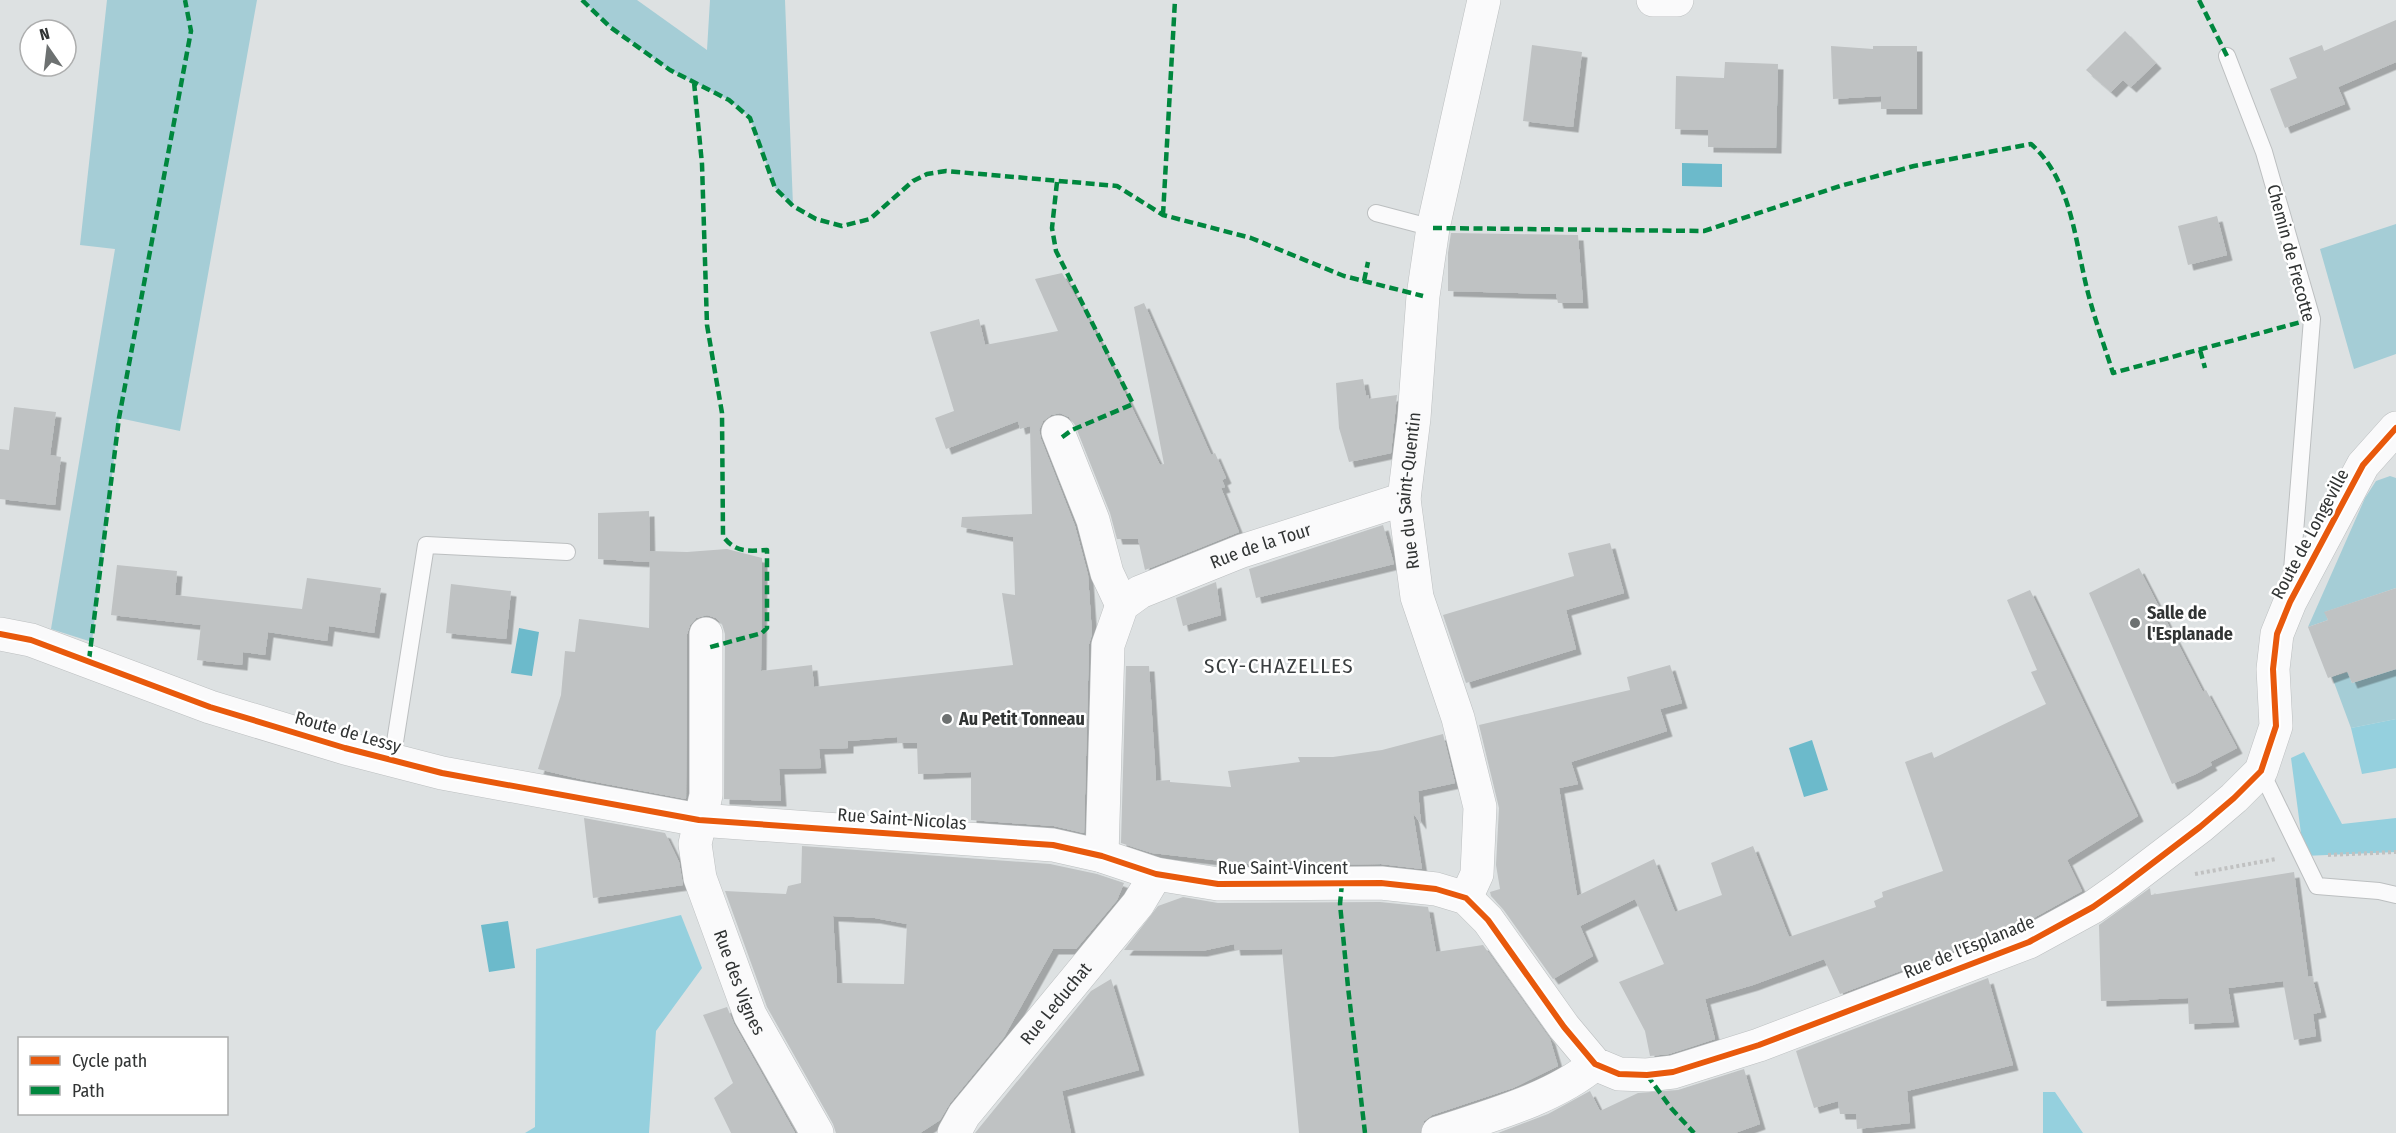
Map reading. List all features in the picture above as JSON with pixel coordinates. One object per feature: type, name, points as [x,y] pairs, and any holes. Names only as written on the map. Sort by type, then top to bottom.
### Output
[{"type":"street","name":"Rue du Saint-Quentin","points":[[1466,898],[1477,874],[1480,807],[1458,718],[1417,597],[1404,499],[1414,418],[1423,297],[1433,228],[1484,0]]},
{"type":"street","points":[[1653,0],[1677,0]]},
{"type":"street","name":"Route de Longeville","points":[[2261,771],[2276,726],[2273,669],[2277,634],[2290,602],[2363,465],[2396,429]]},
{"type":"street","points":[[1058,432],[1093,520],[1107,573],[1122,605],[1108,645],[1102,856]]},
{"type":"street","name":"Rue de la Tour","points":[[1122,605],[1140,592],[1242,551],[1404,499]]},
{"type":"street","name":"Route de Lessy","points":[[0,634],[41,643],[210,707],[345,748],[442,773],[699,820]]},
{"type":"street","name":"Rue des Vignes","points":[[706,634],[706,795],[695,844],[700,878],[747,1006],[817,1133]]},
{"type":"street","name":"Rue de l'Esplanade","points":[[1594,1064],[1619,1074],[1647,1076],[1673,1072],[1759,1045],[2028,942],[2093,907],[2120,888],[2200,827],[2261,771]]},
{"type":"street","name":"Rue Saint-Nicolas","points":[[699,820],[1042,844],[1102,856]]},
{"type":"street","name":"Rue Saint-Vincent","points":[[1102,856],[1156,874],[1218,884],[1381,883],[1436,889],[1466,898]]},
{"type":"street","name":"Rue Leduchat","points":[[954,1133],[964,1115],[1138,904],[1156,874]]},
{"type":"street","points":[[1438,1133],[1545,1094],[1575,1080],[1594,1064],[1488,920],[1466,898]]},
{"type":"lane","name":"Chemin de Frecotte","points":[[2227,56],[2264,152],[2312,319],[2290,602]]},
{"type":"lane","points":[[1376,213],[1433,228]]},
{"type":"lane","points":[[392,760],[426,545],[567,552]]},
{"type":"lane","points":[[2261,771],[2317,886],[2379,891],[2396,895]]},
{"type":"path","points":[[2189,875],[2304,856],[2396,852]]},
{"type":"shaded area","points":[[107,0],[257,0],[180,431],[119,418],[92,642],[51,629],[115,249],[80,245]]},
{"type":"shaded area","points":[[582,0],[637,0],[707,50],[710,0],[785,0],[793,206],[775,188],[750,118],[729,100],[670,70],[610,27]]},
{"type":"shaded area","points":[[1682,163],[1722,164],[1722,187],[1682,186]]},
{"type":"shaded area","points":[[2396,224],[2396,354],[2354,369],[2320,249]]},
{"type":"shaded area","points":[[2390,476],[2396,478],[2396,588],[2325,612],[2328,620],[2308,627],[2365,498],[2376,481]]},
{"type":"shaded area","points":[[519,628],[539,632],[532,676],[511,673]]},
{"type":"shaded area","points":[[2396,669],[2396,719],[2351,728],[2332,677],[2348,672],[2352,683]]},
{"type":"shaded area","points":[[2396,719],[2396,768],[2362,774],[2351,728]]},
{"type":"shaded area","points":[[1812,740],[1828,790],[1804,797],[1789,748]]},
{"type":"shaded area","points":[[2304,752],[2342,824],[2396,818],[2396,852],[2304,856],[2291,758]]},
{"type":"shaded area","points":[[681,915],[702,968],[656,1031],[649,1133],[525,1133],[535,1127],[536,949]]},
{"type":"shaded area","points":[[508,921],[515,968],[489,972],[481,925]]},
{"type":"shaded area","points":[[2043,1092],[2055,1092],[2083,1133],[2043,1133]]},
{"type":"building","points":[[2396,20],[2396,62],[2338,87],[2345,104],[2285,128],[2270,89],[2297,78],[2289,58],[2322,45],[2324,51]]},
{"type":"building","points":[[2125,31],[2156,63],[2131,87],[2123,80],[2111,92],[2086,70]]},
{"type":"building","points":[[1532,45],[1582,52],[1573,127],[1523,121]]},
{"type":"building","points":[[1831,46],[1873,49],[1873,46],[1917,46],[1917,109],[1881,109],[1881,96],[1833,99]]},
{"type":"building","points":[[1725,62],[1778,64],[1776,148],[1708,147],[1708,130],[1675,129],[1676,76],[1724,78]]},
{"type":"building","points":[[2217,216],[2227,255],[2188,265],[2178,226]]},
{"type":"building","points":[[1451,233],[1578,235],[1583,303],[1558,303],[1556,294],[1448,291],[1448,253]]},
{"type":"building","points":[[1062,273],[1091,324],[1160,465],[1164,464],[1134,307],[1144,303],[1211,455],[1215,453],[1226,478],[1222,480],[1225,487],[1221,488],[1239,532],[1145,570],[1138,539],[1117,539],[1110,513],[1075,425],[1069,417],[1060,413],[1051,415],[1043,421],[1039,430],[1041,439],[1075,526],[1088,575],[1092,634],[1089,644],[1084,833],[1054,826],[971,820],[971,772],[918,774],[917,743],[898,743],[897,737],[848,741],[848,748],[819,749],[821,768],[779,769],[781,801],[724,799],[725,634],[722,624],[716,618],[707,615],[696,618],[687,634],[686,799],[538,769],[561,695],[565,651],[575,652],[579,619],[649,628],[650,551],[687,552],[727,549],[762,558],[761,671],[812,665],[814,687],[1013,665],[1002,593],[1015,595],[1013,537],[961,527],[962,517],[1032,514],[1030,426],[1020,429],[1018,421],[946,449],[935,418],[954,411],[930,332],[979,319],[985,345],[1058,331],[1035,279]]},
{"type":"building","points":[[1363,379],[1366,396],[1369,395],[1369,399],[1397,395],[1391,453],[1349,462],[1339,428],[1336,383]]},
{"type":"building","points":[[14,407],[56,412],[50,455],[61,457],[55,505],[0,499],[0,449],[9,450]]},
{"type":"building","points":[[649,511],[650,562],[598,559],[598,513]]},
{"type":"building","points":[[1383,525],[1394,564],[1256,598],[1249,569]]},
{"type":"building","points":[[1610,543],[1624,593],[1566,610],[1576,649],[1466,683],[1443,615],[1574,576],[1568,553]]},
{"type":"building","points":[[117,565],[177,571],[175,595],[302,609],[307,578],[381,588],[374,633],[329,626],[327,641],[268,632],[265,655],[243,652],[242,665],[197,660],[201,625],[111,615]]},
{"type":"building","points":[[2139,568],[2203,692],[2206,690],[2237,748],[2210,762],[2212,765],[2196,774],[2172,784],[2089,593]]},
{"type":"building","points":[[1216,582],[1221,615],[1183,626],[1176,598]]},
{"type":"building","points":[[451,584],[511,591],[506,639],[446,633]]},
{"type":"building","points":[[2396,588],[2396,669],[2352,683],[2347,671],[2328,678],[2308,627],[2328,620],[2324,612]]},
{"type":"building","points":[[2030,590],[2138,816],[2067,860],[2082,891],[2021,925],[1840,994],[1824,959],[1753,985],[1705,999],[1715,1039],[1669,1054],[1650,1056],[1645,1031],[1619,982],[1664,964],[1635,899],[1580,926],[1593,956],[1553,979],[1503,909],[1491,896],[1490,892],[1500,889],[1496,865],[1499,808],[1479,725],[1630,690],[1627,677],[1670,665],[1682,703],[1660,709],[1667,731],[1571,762],[1578,784],[1559,788],[1577,896],[1654,859],[1675,912],[1722,895],[1711,863],[1753,846],[1789,937],[1876,907],[1874,901],[1883,897],[1882,892],[1943,871],[1905,762],[1932,752],[1934,758],[2046,704],[2031,672],[2037,670],[2007,600]]},
{"type":"building","points":[[1126,666],[1149,666],[1156,781],[1170,780],[1170,782],[1231,787],[1228,771],[1300,762],[1298,757],[1333,757],[1382,750],[1443,734],[1455,783],[1418,791],[1421,824],[1413,813],[1422,869],[1381,864],[1257,865],[1152,853],[1121,843]]},
{"type":"building","points":[[584,818],[665,833],[679,862],[683,885],[593,898]]},
{"type":"building","points":[[802,846],[1050,864],[1097,874],[1124,883],[1117,900],[1076,949],[1053,949],[1004,1037],[950,1103],[940,1120],[920,1133],[836,1133],[767,1007],[725,891],[786,894],[788,886],[801,883]],"holes":[[[833,916],[875,918],[907,924],[904,984],[837,983]]]},
{"type":"building","points":[[2294,872],[2308,977],[2312,976],[2321,1012],[2313,1014],[2316,1036],[2294,1040],[2283,981],[2228,988],[2234,1022],[2189,1024],[2188,998],[2101,1001],[2099,925],[2150,888],[2151,895]]},
{"type":"building","points":[[1183,897],[1218,903],[1380,902],[1428,907],[1436,952],[1483,945],[1550,1039],[1558,1066],[1513,1088],[1432,1115],[1424,1121],[1420,1133],[1299,1133],[1282,949],[1235,950],[1234,944],[1202,951],[1124,950],[1158,906]]},
{"type":"building","points":[[1988,978],[2013,1065],[1907,1091],[1910,1123],[1857,1129],[1856,1114],[1840,1114],[1838,1101],[1814,1108],[1796,1051]]},
{"type":"building","points":[[1111,979],[1139,1070],[1062,1091],[1071,1133],[975,1133],[1091,991]]},
{"type":"building","points":[[727,1007],[734,1024],[795,1133],[731,1133],[714,1098],[733,1083],[703,1015]]},
{"type":"building","points":[[1744,1069],[1760,1124],[1735,1133],[1498,1133],[1548,1114],[1590,1091],[1600,1111],[1638,1093],[1678,1090]]},
{"type":"marked path","points":[[89,660],[119,418],[191,31],[185,0]]},
{"type":"marked path","points":[[582,0],[610,27],[670,70],[729,100],[750,118],[775,188],[793,206],[816,219],[842,226],[870,219],[913,181],[927,174],[946,171],[1117,186],[1163,215],[1251,238],[1344,276],[1423,296]]},
{"type":"marked path","points":[[1163,215],[1175,0]]},
{"type":"marked path","points":[[2199,0],[2227,56]]},
{"type":"marked path","points":[[694,82],[702,164],[707,325],[722,413],[723,536],[737,548],[767,550],[767,628],[762,633],[707,648]]},
{"type":"marked path","points":[[1433,228],[1704,231],[1840,186],[1914,166],[2031,144],[2055,175],[2070,211],[2090,300],[2113,373],[2312,319]]},
{"type":"marked path","points":[[1057,182],[1052,228],[1056,251],[1133,404],[1072,430],[1061,438]]},
{"type":"marked path","points":[[1364,281],[1368,262]]},
{"type":"marked path","points":[[2200,350],[2205,368]]},
{"type":"marked path","points":[[1342,883],[1340,904],[1365,1133]]},
{"type":"marked path","points":[[1647,1075],[1671,1108],[1694,1133]]},
{"type":"cycle path","points":[[0,634],[31,640],[210,707],[345,748],[442,773],[699,820],[1053,845],[1102,856],[1156,874],[1218,884],[1381,883],[1436,889],[1466,898],[1488,920],[1564,1027],[1595,1064],[1619,1074],[1647,1075],[1673,1072],[1759,1045],[2029,942],[2093,907],[2200,827],[2234,798],[2261,771],[2276,726],[2273,669],[2277,634],[2290,602],[2363,465],[2396,428]]},
{"type":"place","name":"Salle de l'Esplanade","points":[[2135,623]]},
{"type":"place","name":"Au Petit Tonneau","points":[[947,719]]},
{"type":"district","name":"SCY-CHAZELLES","points":[[1279,666]]}]
